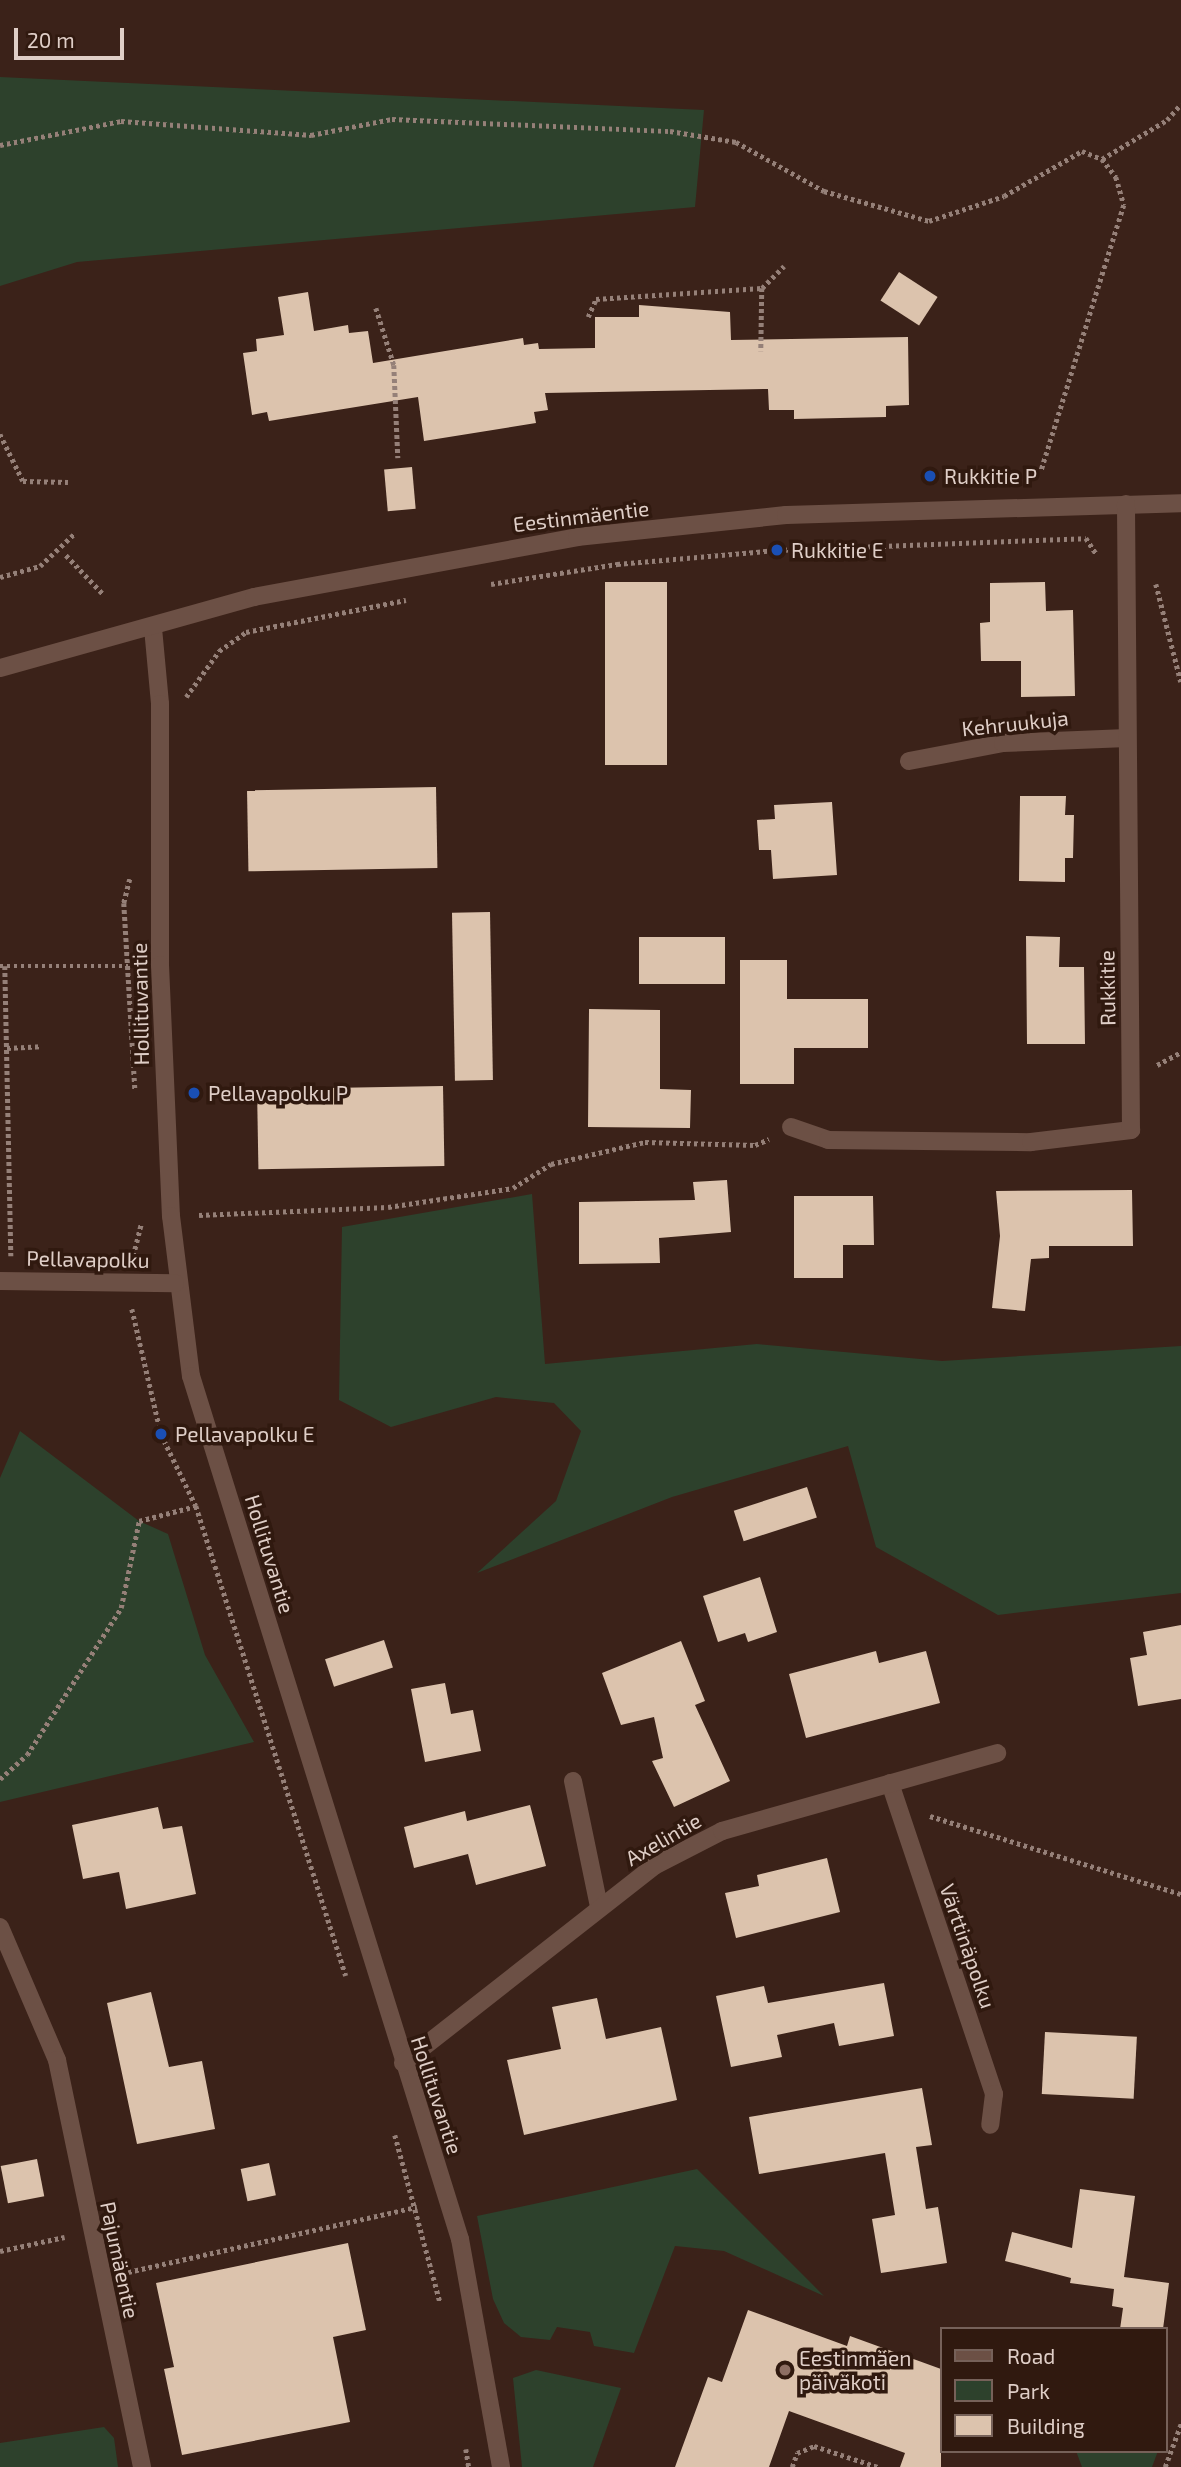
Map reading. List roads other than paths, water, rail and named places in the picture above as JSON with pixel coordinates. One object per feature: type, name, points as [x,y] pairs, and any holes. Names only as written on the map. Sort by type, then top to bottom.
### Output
[{"type":"street","name":"Eestinmäentie","points":[[0,668],[280,592],[577,537],[786,515],[1181,503]]},
{"type":"street","name":"Rukkitie","points":[[791,1128],[828,1140],[1018,1142],[1130,1130],[1126,504]]},
{"type":"street","name":"Hollituvantie","points":[[153,628],[160,704],[162,1029],[175,1283],[191,1376],[460,2239],[501,2467]]},
{"type":"street","name":"Kehruukuja","points":[[909,761],[1003,743],[1127,738]]},
{"type":"street","name":"Pellavapolku","points":[[0,1281],[175,1283]]},
{"type":"street","name":"Axelintie","points":[[403,2063],[599,1906],[654,1866],[723,1831],[997,1753]]},
{"type":"street","points":[[573,1781],[599,1906]]},
{"type":"street","name":"Värttinäpolku","points":[[890,1783],[994,2094],[990,2125]]},
{"type":"street","name":"Pajumäentie","points":[[0,1927],[57,2060],[90,2232],[142,2467]]},
{"type":"place","name":"Rukkitie P","points":[[930,476]]},
{"type":"place","name":"Rukkitie E","points":[[777,550]]},
{"type":"place","name":"Pellavapolku P","points":[[194,1093]]},
{"type":"place","name":"Pellavapolku E","points":[[161,1434]]},
{"type":"place","name":"Eestinmäen päiväkoti","points":[[785,2370]]}]
